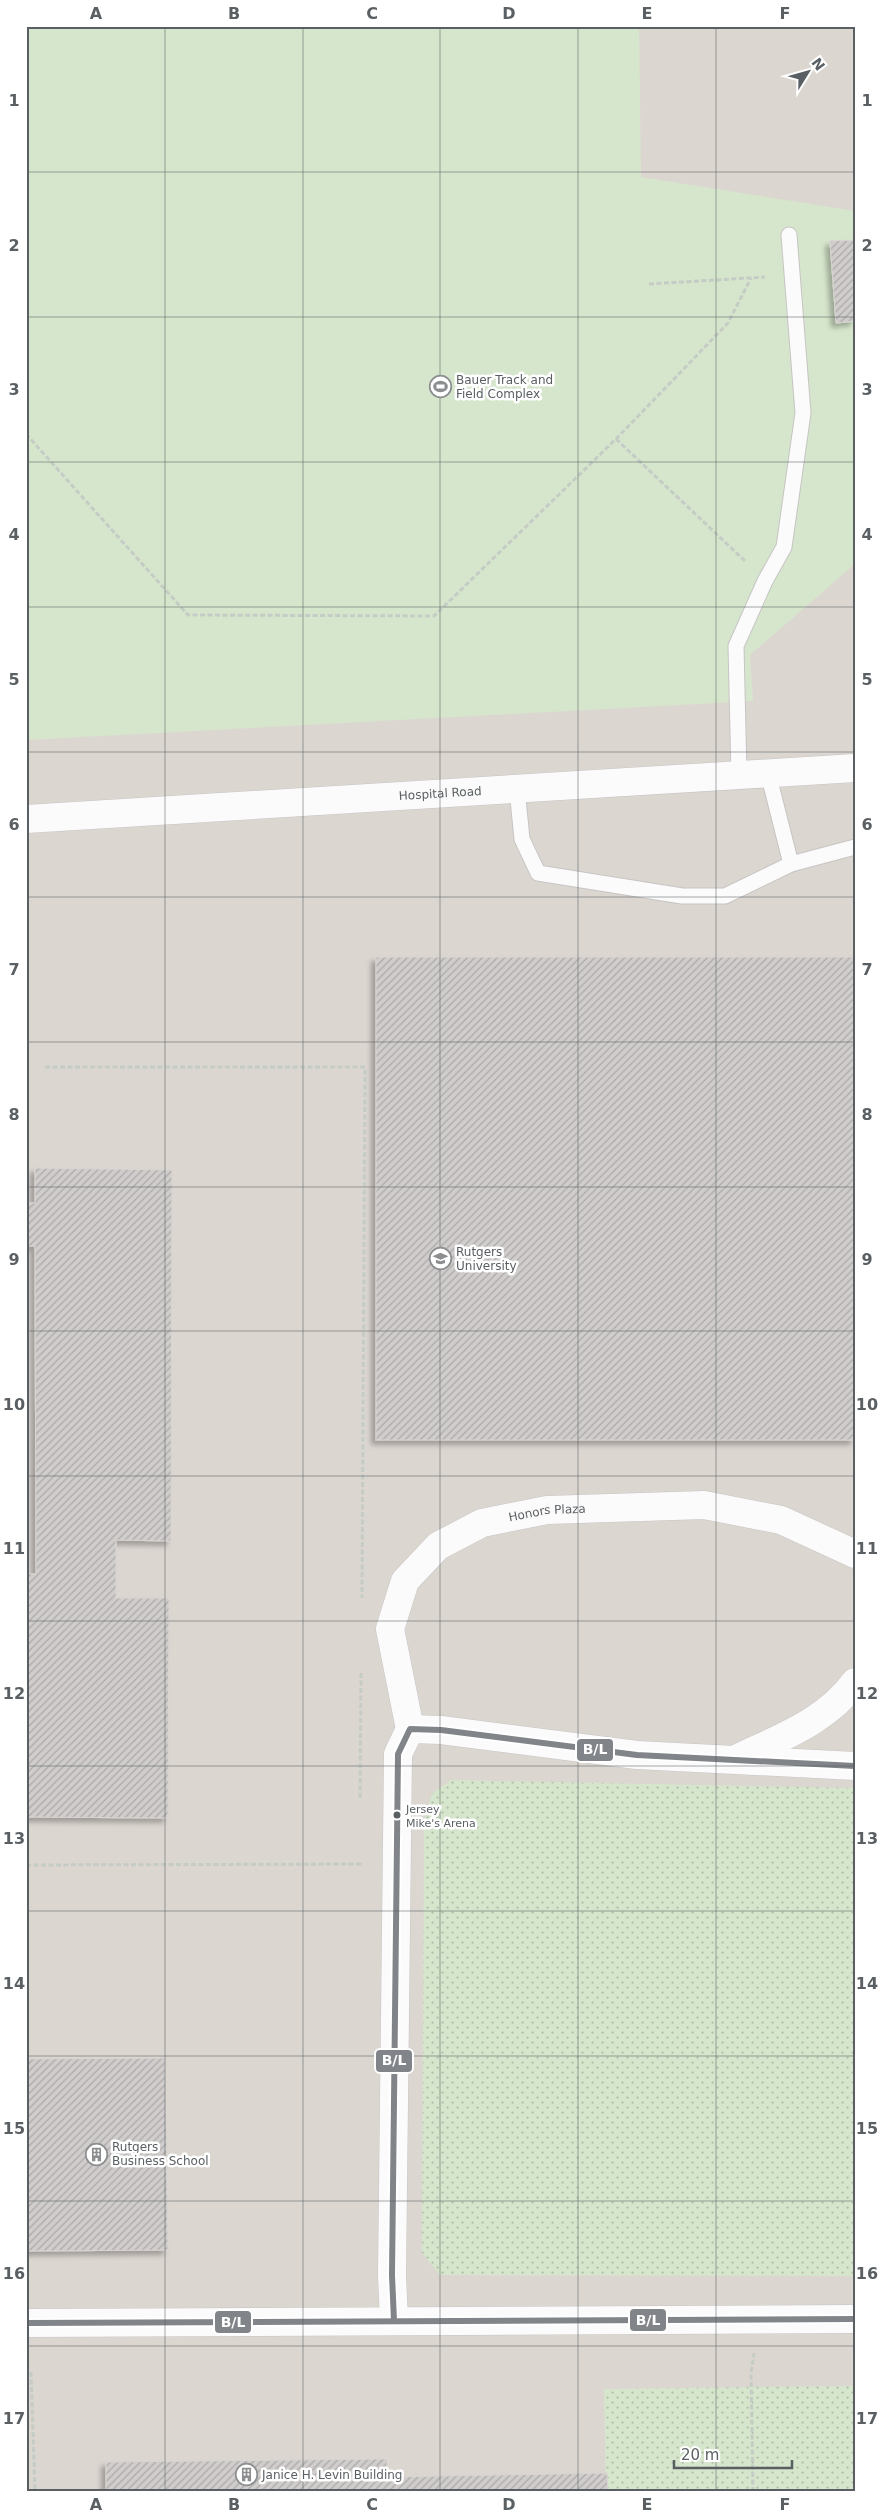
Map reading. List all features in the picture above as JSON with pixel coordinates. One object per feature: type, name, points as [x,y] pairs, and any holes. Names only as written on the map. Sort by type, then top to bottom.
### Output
[{"type":"street","name":"Hospital Road","points":[[26,819],[855,768]]},
{"type":"street","name":"Honors Plaza","points":[[410,1729],[390,1629],[405,1580],[438,1546],[482,1523],[547,1510],[704,1506],[781,1520],[855,1554]]},
{"type":"street","points":[[733,1760],[815,1720],[842,1700],[855,1682]]},
{"type":"street","points":[[394,2321],[392,2275],[398,1754],[410,1729],[441,1730],[637,1755],[855,1766]]},
{"type":"street","points":[[26,2323],[855,2319]]},
{"type":"lane","points":[[739,775],[736,646],[765,580],[784,547],[803,413],[789,235]]},
{"type":"lane","points":[[768,773],[791,864]]},
{"type":"lane","points":[[517,789],[522,839],[538,873],[682,896],[725,896],[791,864],[855,847]]},
{"type":"path","points":[[649,284],[793,275]]},
{"type":"path","points":[[26,434],[188,615],[434,616],[616,439],[728,323],[751,278]]},
{"type":"path","points":[[616,439],[765,580]]},
{"type":"path","points":[[45,1066],[366,1067],[362,1600]]},
{"type":"path","points":[[360,1806],[361,1669]]},
{"type":"path","points":[[26,1864],[360,1864],[360,1855]]},
{"type":"path","points":[[753,2492],[751,2373],[755,2347]]},
{"type":"path","points":[[31,2372],[35,2492]]},
{"type":"shaded area","name":"Rutgers University","points":[[26,26],[855,26],[855,2492],[26,2492]]},
{"type":"green space","name":"Bauer Track and Field Complex","points":[[26,26],[639,26],[641,177],[855,211],[855,564],[750,655],[753,701],[26,740]]},
{"type":"green space","points":[[451,1780],[855,1788],[855,2276],[440,2275],[422,2253],[424,1820],[432,1794]]},
{"type":"green space","points":[[855,2386],[855,2492],[606,2492],[604,2389]]},
{"type":"building","points":[[855,240],[855,321],[836,323],[830,241]]},
{"type":"building","points":[[376,957],[855,957],[855,1440],[376,1440]]},
{"type":"building","points":[[35,1168],[172,1170],[171,1541],[116,1540],[116,1598],[169,1598],[168,1818],[26,1817],[26,1574],[36,1574],[35,1246],[26,1246],[26,1203],[35,1203]]},
{"type":"building","name":"Rutgers Business School","points":[[165,2058],[168,2250],[26,2251],[26,2059]]},
{"type":"building","name":"Janice H. Levin Building","points":[[387,2459],[387,2477],[607,2473],[608,2492],[106,2492],[106,2462]]},
{"type":"transit line","name":"B/L","points":[[394,2321],[392,2275],[398,1754],[410,1729],[441,1730],[637,1755],[855,1766]]},
{"type":"transit line","name":"B/L","points":[[26,2323],[855,2319]]},
{"type":"place","name":"Bauer Track and Field Complex","points":[[440,387]]},
{"type":"place","name":"Rutgers University","points":[[440,1259]]},
{"type":"place","name":"Jersey Mike's Arena","points":[[397,1815]]},
{"type":"place","name":"Rutgers Business School","points":[[96,2154]]},
{"type":"place","name":"Janice H. Levin Building","points":[[246,2475]]}]
